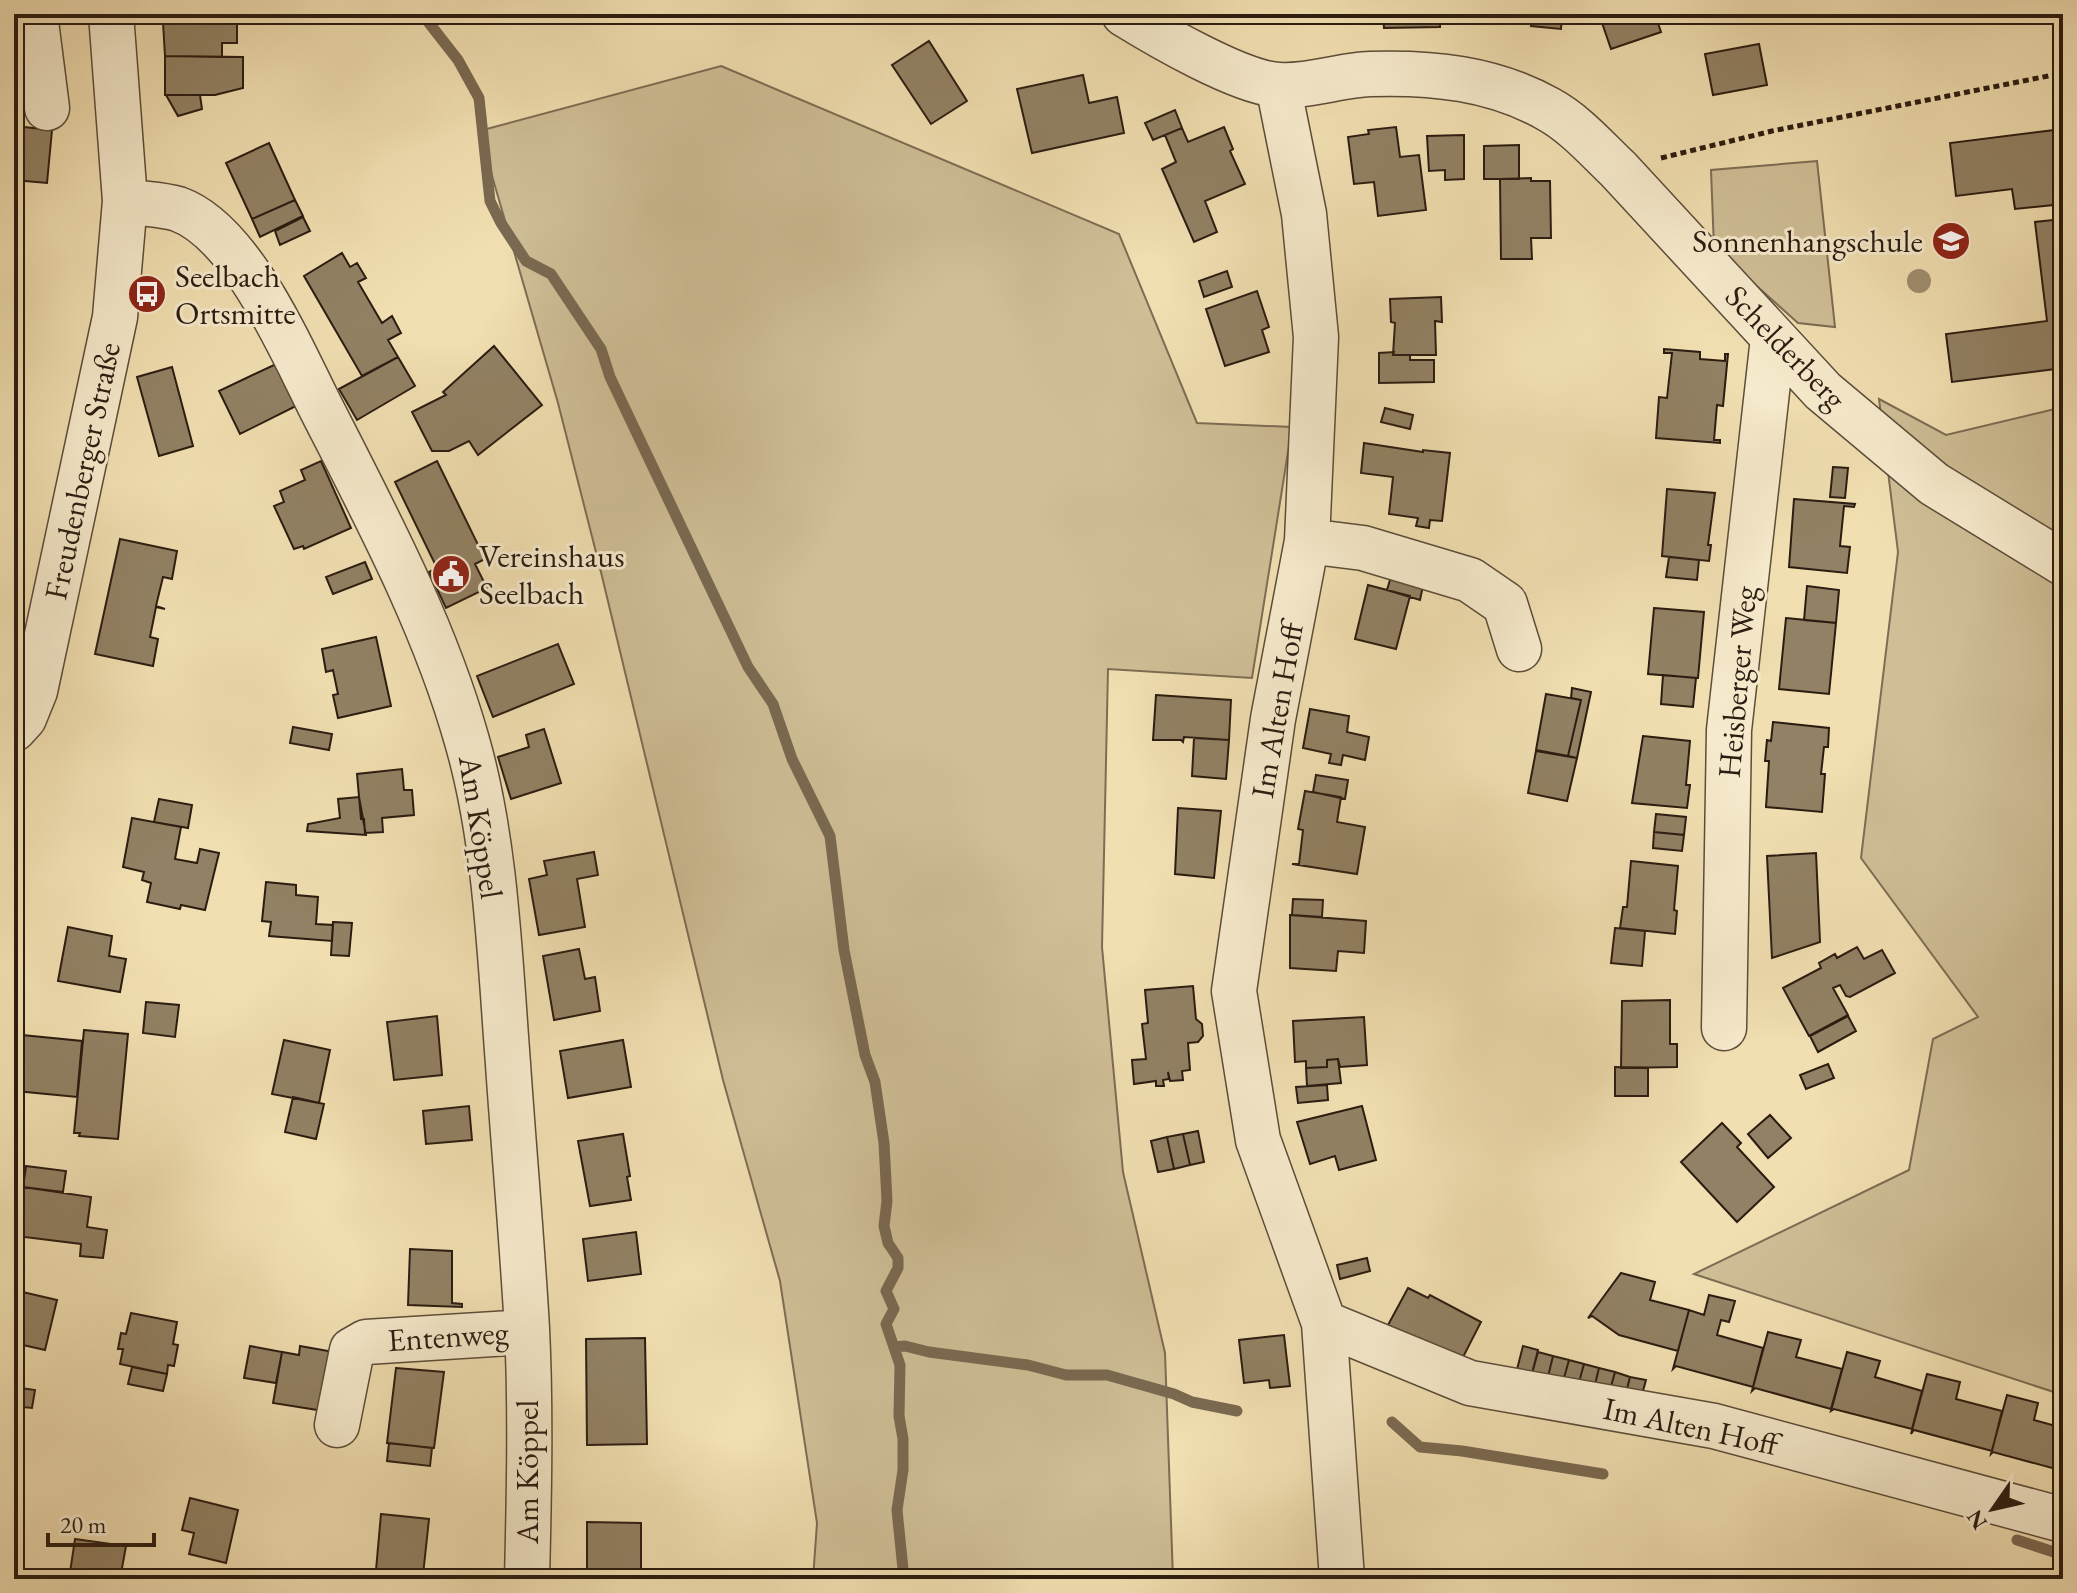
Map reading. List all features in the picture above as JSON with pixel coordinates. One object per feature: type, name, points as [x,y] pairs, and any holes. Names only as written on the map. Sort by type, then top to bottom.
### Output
[{"type":"street","points":[[35,14],[47,108]]},
{"type":"street","name":"Freudenberger Straße","points":[[14,729],[24,718],[35,691],[111,332],[125,201],[111,14]]},
{"type":"street","name":"Schelderberg","points":[[1124,14],[1236,74],[1278,85],[1368,74],[1450,76],[1485,83],[1550,109],[1618,169],[1823,391],[1934,484],[2063,563]]},
{"type":"street","name":"Im Alten Hoff","points":[[1278,85],[1304,214],[1316,337],[1307,541],[1273,719],[1234,991],[1258,1140],[1324,1323],[1342,1579]]},
{"type":"street","name":"Am Köppel","points":[[125,201],[179,210],[213,232],[244,267],[273,313],[371,506],[426,623],[468,744],[485,824],[502,983],[527,1332],[527,1579]]},
{"type":"street","name":"Heisberger Weg","points":[[1724,1028],[1729,730],[1773,338]]},
{"type":"street","points":[[1307,541],[1363,548],[1470,580],[1505,604],[1519,649]]},
{"type":"street","name":"Im Alten Hoff","points":[[1324,1323],[1470,1383],[1714,1426],[2063,1520]]},
{"type":"street","name":"Entenweg","points":[[337,1425],[352,1350],[366,1342],[527,1332]]},
{"type":"path","points":[[1618,169],[1772,131],[2063,73]]},
{"type":"shaded area","points":[[721,66],[1119,234],[1197,423],[1292,427],[1252,678],[1108,669],[1102,947],[1123,1172],[1165,1353],[1173,1579],[813,1579],[817,1523],[780,1281],[723,1080],[558,403],[479,131]]},
{"type":"shaded area","points":[[1817,161],[1835,327],[1798,323],[1714,248],[1711,170]]},
{"type":"shaded area","points":[[1879,399],[1946,435],[2063,407],[2063,1395],[1694,1274],[1909,1170],[1933,1039],[1978,1017],[1861,858],[1898,552]]},
{"type":"building","points":[[1383,14],[1440,14],[1440,27],[1384,28]]},
{"type":"building","points":[[1533,14],[1562,14],[1561,29],[1531,26]]},
{"type":"building","points":[[1599,14],[1655,14],[1661,32],[1611,49]]},
{"type":"building","points":[[163,22],[237,23],[237,43],[222,43],[222,57],[165,56]]},
{"type":"building","points":[[929,41],[967,101],[931,124],[892,65]]},
{"type":"building","points":[[1759,44],[1767,85],[1713,95],[1705,54]]},
{"type":"building","points":[[165,56],[243,57],[243,88],[215,95],[165,95]]},
{"type":"building","points":[[1083,75],[1089,103],[1117,97],[1124,133],[1032,153],[1017,89]]},
{"type":"building","points":[[166,95],[200,95],[202,109],[178,116]]},
{"type":"building","points":[[1175,110],[1182,128],[1153,140],[1145,123]]},
{"type":"building","points":[[14,126],[52,130],[47,183],[14,180]]},
{"type":"building","points":[[1224,127],[1233,149],[1230,151],[1245,184],[1205,201],[1217,232],[1194,242],[1162,169],[1176,162],[1165,135],[1182,128],[1188,142]]},
{"type":"building","points":[[1396,127],[1400,157],[1419,155],[1426,210],[1378,216],[1374,182],[1354,184],[1348,137],[1369,134],[1368,130]]},
{"type":"building","points":[[2063,129],[2063,204],[2015,209],[2012,189],[1956,196],[1950,143]]},
{"type":"building","points":[[1464,135],[1464,179],[1445,180],[1445,170],[1429,171],[1427,136]]},
{"type":"building","points":[[269,143],[295,200],[252,219],[226,163]]},
{"type":"building","points":[[1519,145],[1519,179],[1484,179],[1484,146]]},
{"type":"building","points":[[1531,178],[1531,181],[1550,181],[1551,238],[1531,238],[1532,259],[1501,259],[1500,179]]},
{"type":"building","points":[[295,200],[303,216],[260,237],[252,219]]},
{"type":"building","points":[[303,217],[310,231],[280,245],[275,231]]},
{"type":"building","points":[[2062,219],[2063,368],[1952,382],[1946,334],[2047,321],[2035,222]]},
{"type":"building","points":[[342,253],[350,267],[357,263],[366,278],[358,282],[382,323],[392,316],[401,333],[388,340],[398,357],[362,376],[304,276]]},
{"type":"building","points":[[1227,271],[1232,287],[1204,297],[1199,281]]},
{"type":"building","points":[[1257,291],[1269,327],[1262,330],[1269,352],[1225,366],[1206,309]]},
{"type":"building","points":[[1441,297],[1442,322],[1435,321],[1436,355],[1393,355],[1395,323],[1391,322],[1390,299]]},
{"type":"building","points":[[494,346],[542,405],[478,455],[469,441],[449,451],[432,451],[412,412],[446,395],[443,392]]},
{"type":"building","points":[[1664,349],[1700,352],[1700,359],[1725,361],[1725,354],[1728,354],[1723,406],[1717,405],[1714,440],[1720,440],[1720,443],[1656,438],[1659,397],[1667,398],[1672,353],[1664,353]]},
{"type":"building","points":[[1394,352],[1393,355],[1410,355],[1410,360],[1434,360],[1434,382],[1379,383],[1379,353]]},
{"type":"building","points":[[398,357],[415,386],[357,420],[339,389]]},
{"type":"building","points":[[276,364],[296,406],[240,434],[219,391]]},
{"type":"building","points":[[172,367],[193,446],[159,456],[137,377]]},
{"type":"building","points":[[1385,408],[1413,415],[1410,429],[1381,422]]},
{"type":"building","points":[[1364,443],[1450,453],[1442,521],[1430,520],[1429,528],[1416,526],[1418,518],[1389,514],[1393,477],[1361,473]]},
{"type":"building","points":[[321,461],[351,528],[304,549],[303,546],[294,549],[274,506],[284,502],[280,491],[305,480],[301,470]]},
{"type":"building","points":[[437,461],[485,559],[475,564],[487,588],[446,608],[429,572],[437,568],[395,482]]},
{"type":"building","points":[[1833,467],[1848,468],[1845,498],[1830,497]]},
{"type":"building","points":[[1667,489],[1715,493],[1708,545],[1711,545],[1709,561],[1662,556]]},
{"type":"building","points":[[1794,499],[1855,504],[1854,507],[1844,506],[1840,546],[1850,547],[1847,573],[1789,567]]},
{"type":"building","points":[[120,539],[177,551],[172,579],[163,577],[156,606],[165,609],[156,607],[150,637],[158,639],[153,666],[95,654]]},
{"type":"building","points":[[1669,557],[1699,560],[1697,580],[1666,577]]},
{"type":"building","points":[[365,562],[372,579],[333,594],[326,577]]},
{"type":"building","points":[[1392,573],[1424,581],[1420,600],[1387,590]]},
{"type":"building","points":[[1368,585],[1410,596],[1396,649],[1355,639]]},
{"type":"building","points":[[1807,586],[1839,590],[1836,623],[1804,620]]},
{"type":"building","points":[[1654,608],[1704,612],[1698,678],[1648,674]]},
{"type":"building","points":[[1786,618],[1836,623],[1829,694],[1779,689]]},
{"type":"building","points":[[376,637],[391,706],[338,718],[333,695],[338,694],[333,670],[326,672],[322,649]]},
{"type":"building","points":[[558,644],[574,684],[493,717],[477,676]]},
{"type":"building","points":[[1663,675],[1696,678],[1693,707],[1661,704]]},
{"type":"building","points":[[1572,688],[1591,692],[1577,758],[1568,756],[1581,700],[1571,698]]},
{"type":"building","points":[[1546,694],[1581,700],[1568,756],[1536,750]]},
{"type":"building","points":[[1156,695],[1231,700],[1229,740],[1184,737],[1183,742],[1153,740]]},
{"type":"building","points":[[1310,709],[1349,716],[1347,732],[1369,737],[1365,760],[1343,755],[1341,765],[1329,763],[1331,754],[1303,748]]},
{"type":"building","points":[[1773,722],[1829,728],[1821,774],[1825,774],[1822,812],[1766,807],[1769,761],[1765,761]]},
{"type":"building","points":[[293,727],[332,734],[329,750],[290,743]]},
{"type":"building","points":[[544,729],[561,783],[511,799],[498,757],[529,747],[526,735]]},
{"type":"building","points":[[1643,736],[1690,741],[1687,808],[1632,803]]},
{"type":"building","points":[[1194,738],[1229,740],[1226,779],[1192,776]]},
{"type":"building","points":[[1536,751],[1577,758],[1567,801],[1528,793]]},
{"type":"building","points":[[402,769],[404,790],[412,790],[414,815],[382,818],[383,832],[365,833],[357,774]]},
{"type":"building","points":[[1316,775],[1348,780],[1345,799],[1313,792]]},
{"type":"building","points":[[1305,791],[1341,797],[1337,822],[1365,827],[1357,874],[1292,864],[1299,864],[1303,830],[1298,829]]},
{"type":"building","points":[[359,797],[366,835],[307,831],[308,824],[340,818],[338,799]]},
{"type":"building","points":[[159,799],[192,805],[188,828],[154,822]]},
{"type":"building","points":[[1178,808],[1221,811],[1214,878],[1175,874]]},
{"type":"building","points":[[1656,814],[1686,817],[1684,835],[1654,832]]},
{"type":"building","points":[[132,818],[181,827],[175,859],[197,863],[200,849],[219,853],[205,910],[181,905],[180,909],[147,902],[151,883],[142,880],[144,872],[123,867]]},
{"type":"building","points":[[1654,832],[1684,835],[1682,851],[1653,848]]},
{"type":"building","points":[[594,852],[598,875],[577,879],[585,927],[539,935],[529,879],[547,875],[544,861]]},
{"type":"building","points":[[1816,853],[1820,942],[1772,958],[1767,856]]},
{"type":"building","points":[[1631,861],[1678,866],[1675,934],[1620,928],[1623,907],[1627,907]]},
{"type":"building","points":[[266,882],[296,885],[296,895],[318,897],[316,924],[333,925],[332,941],[269,936],[271,922],[262,921]]},
{"type":"building","points":[[1293,899],[1323,900],[1322,917],[1292,915]]},
{"type":"building","points":[[1290,915],[1366,921],[1364,953],[1338,951],[1336,971],[1290,968]]},
{"type":"building","points":[[333,922],[352,923],[349,956],[331,955]]},
{"type":"building","points":[[68,927],[112,936],[109,956],[126,959],[120,992],[58,981]]},
{"type":"building","points":[[1615,928],[1645,931],[1642,966],[1611,963]]},
{"type":"building","points":[[1857,947],[1864,959],[1882,950],[1895,973],[1850,997],[1846,996],[1840,985],[1833,988],[1848,1015],[1809,1036],[1783,988],[1821,968],[1819,963],[1835,954],[1837,958]]},
{"type":"building","points":[[579,949],[585,979],[595,977],[600,1011],[554,1020],[543,956]]},
{"type":"building","points":[[1193,986],[1196,1019],[1202,1024],[1203,1036],[1198,1042],[1188,1043],[1190,1070],[1182,1071],[1183,1080],[1170,1081],[1168,1072],[1169,1079],[1163,1080],[1164,1086],[1156,1086],[1156,1081],[1134,1084],[1132,1060],[1146,1059],[1142,1024],[1148,1023],[1145,990]]},
{"type":"building","points":[[1670,1000],[1670,1044],[1677,1044],[1677,1067],[1621,1068],[1622,1001]]},
{"type":"building","points":[[146,1002],[179,1005],[175,1037],[143,1033]]},
{"type":"building","points":[[437,1016],[442,1075],[394,1080],[387,1022]]},
{"type":"building","points":[[1848,1016],[1856,1031],[1818,1052],[1810,1036]]},
{"type":"building","points":[[1364,1017],[1367,1065],[1340,1067],[1338,1059],[1327,1060],[1327,1067],[1306,1068],[1306,1061],[1295,1062],[1293,1021]]},
{"type":"building","points":[[84,1030],[128,1034],[118,1139],[74,1133]]},
{"type":"building","points":[[22,1035],[82,1041],[77,1097],[16,1091]]},
{"type":"building","points":[[284,1040],[330,1050],[319,1103],[272,1094]]},
{"type":"building","points":[[623,1040],[631,1087],[568,1098],[560,1051]]},
{"type":"building","points":[[1338,1059],[1341,1083],[1307,1086],[1306,1068],[1327,1067],[1327,1060]]},
{"type":"building","points":[[1828,1064],[1834,1078],[1806,1089],[1800,1075]]},
{"type":"building","points":[[1615,1067],[1648,1068],[1648,1096],[1615,1096]]},
{"type":"building","points":[[1327,1085],[1328,1100],[1298,1103],[1296,1087]]},
{"type":"building","points":[[293,1097],[324,1104],[316,1139],[285,1132]]},
{"type":"building","points":[[469,1106],[472,1140],[426,1144],[423,1111]]},
{"type":"building","points":[[1362,1106],[1376,1160],[1339,1170],[1335,1156],[1310,1164],[1297,1122]]},
{"type":"building","points":[[1770,1115],[1791,1138],[1768,1158],[1748,1134]]},
{"type":"building","points":[[1722,1123],[1741,1143],[1737,1147],[1774,1187],[1737,1222],[1681,1162]]},
{"type":"building","points":[[1198,1131],[1204,1162],[1190,1165],[1183,1134]]},
{"type":"building","points":[[623,1134],[631,1200],[590,1206],[578,1141]]},
{"type":"building","points":[[1183,1134],[1190,1165],[1174,1169],[1167,1137]]},
{"type":"building","points":[[1167,1137],[1174,1169],[1158,1172],[1151,1141]]},
{"type":"building","points":[[26,1166],[66,1171],[63,1192],[23,1187]]},
{"type":"building","points":[[23,1187],[91,1197],[87,1227],[107,1230],[103,1258],[80,1256],[81,1244],[16,1236]]},
{"type":"building","points":[[636,1232],[641,1274],[588,1281],[583,1239]]},
{"type":"building","points":[[410,1249],[452,1251],[452,1303],[462,1304],[462,1307],[408,1305]]},
{"type":"building","points":[[1367,1258],[1370,1271],[1340,1279],[1337,1265]]},
{"type":"building","points":[[1621,1273],[1655,1282],[1650,1300],[1689,1310],[1678,1351],[1619,1335],[1592,1316],[1588,1318]]},
{"type":"building","points":[[1408,1288],[1428,1298],[1430,1295],[1481,1322],[1460,1363],[1388,1325]]},
{"type":"building","points":[[14,1290],[57,1300],[45,1350],[14,1343]]},
{"type":"building","points":[[1709,1295],[1735,1301],[1729,1322],[1721,1320],[1717,1335],[1763,1348],[1753,1387],[1676,1366],[1673,1369],[1689,1310],[1704,1315]]},
{"type":"building","points":[[131,1313],[177,1322],[173,1344],[178,1345],[174,1366],[168,1365],[167,1374],[120,1364],[123,1349],[118,1349],[121,1333],[126,1334]]},
{"type":"building","points":[[1768,1332],[1801,1340],[1796,1357],[1842,1369],[1831,1409],[1755,1388],[1752,1391]]},
{"type":"building","points":[[1284,1335],[1290,1386],[1270,1388],[1269,1380],[1244,1383],[1239,1340]]},
{"type":"building","points":[[645,1338],[647,1444],[587,1445],[586,1339]]},
{"type":"building","points":[[250,1346],[282,1352],[276,1383],[244,1378]]},
{"type":"building","points":[[300,1346],[334,1352],[324,1411],[273,1403],[282,1352],[299,1355]]},
{"type":"building","points":[[1523,1346],[1538,1350],[1530,1381],[1515,1377]]},
{"type":"building","points":[[1538,1352],[1553,1356],[1546,1385],[1530,1381]]},
{"type":"building","points":[[1847,1352],[1880,1361],[1875,1377],[1922,1391],[1912,1429],[1834,1409],[1831,1411]]},
{"type":"building","points":[[1553,1356],[1569,1360],[1561,1389],[1546,1385]]},
{"type":"building","points":[[1569,1360],[1584,1364],[1576,1393],[1561,1389]]},
{"type":"building","points":[[1584,1364],[1599,1368],[1592,1397],[1576,1393]]},
{"type":"building","points":[[132,1367],[167,1374],[163,1391],[128,1384]]},
{"type":"building","points":[[396,1368],[444,1372],[434,1448],[387,1443]]},
{"type":"building","points":[[1599,1368],[1615,1372],[1607,1401],[1592,1397]]},
{"type":"building","points":[[1615,1372],[1630,1377],[1623,1405],[1607,1401]]},
{"type":"building","points":[[1927,1374],[1960,1382],[1956,1399],[2002,1411],[1992,1451],[1914,1430],[1911,1434]]},
{"type":"building","points":[[1630,1377],[1646,1380],[1638,1409],[1623,1405]]},
{"type":"building","points":[[14,1387],[35,1390],[32,1408],[23,1407],[17,1453],[14,1453]]},
{"type":"building","points":[[2007,1395],[2038,1403],[2034,1420],[2063,1428],[2063,1471],[1993,1452],[1991,1454]]},
{"type":"building","points":[[389,1443],[432,1448],[430,1466],[387,1461]]},
{"type":"building","points":[[190,1498],[238,1510],[226,1563],[189,1554],[194,1533],[182,1530]]},
{"type":"building","points":[[381,1514],[429,1519],[423,1575],[376,1570]]},
{"type":"building","points":[[587,1522],[641,1523],[641,1579],[587,1579]]},
{"type":"building","points":[[75,1539],[126,1546],[120,1579],[69,1579]]},
{"type":"building","points":[[399,1573],[431,1574],[430,1579],[399,1579]]},
{"type":"waterway","points":[[422,14],[458,60],[479,98],[490,201],[526,261],[551,274],[601,349],[610,377],[748,667],[773,704],[792,759],[830,836],[844,950],[865,1055],[875,1082],[884,1143],[887,1201],[884,1226],[888,1243],[898,1258],[898,1268],[886,1291],[894,1309],[886,1324],[900,1365],[899,1416],[903,1470],[897,1510],[904,1579]]},
{"type":"waterway","points":[[894,1347],[905,1346],[1028,1365],[1066,1375],[1107,1375],[1192,1402],[1237,1411]]},
{"type":"waterway","points":[[1392,1422],[1420,1447],[1603,1474]]},
{"type":"waterway","points":[[2017,1540],[2063,1555]]},
{"type":"place","name":"Sonnenhangschule","points":[[1951,241]]},
{"type":"place","name":"Seelbach Ortsmitte","points":[[147,294]]},
{"type":"place","name":"Vereinshaus Seelbach","points":[[451,574]]}]
